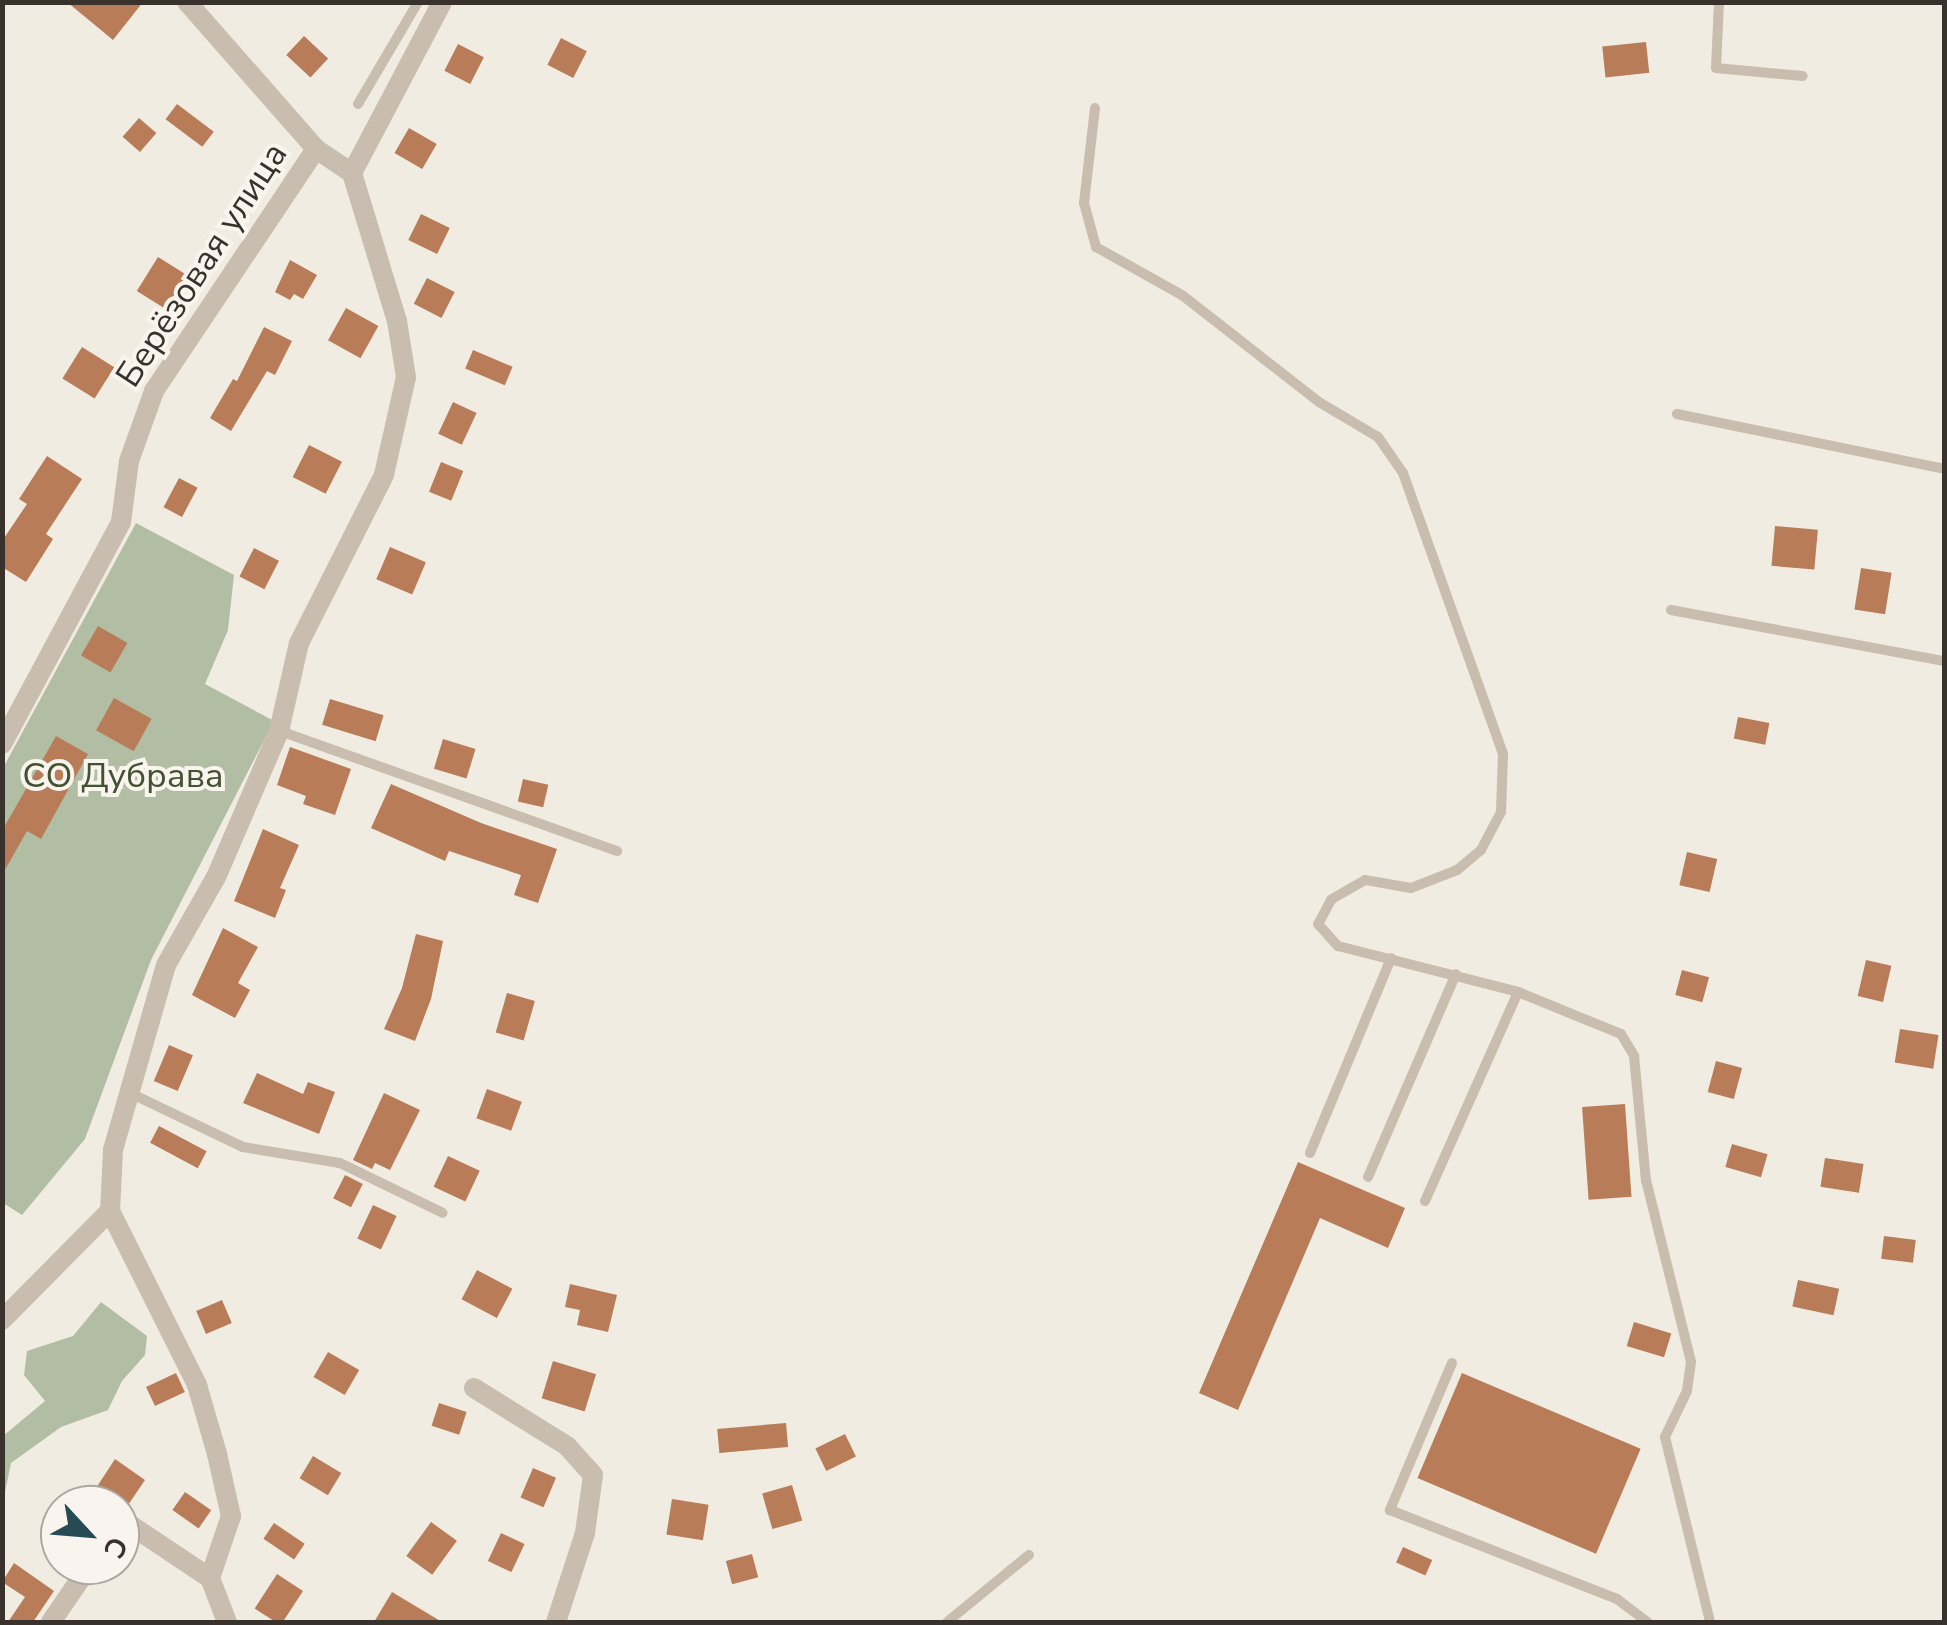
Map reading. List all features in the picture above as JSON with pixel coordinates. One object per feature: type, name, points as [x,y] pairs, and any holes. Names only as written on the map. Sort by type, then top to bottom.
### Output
[{"type":"street","points":[[188,2],[316,149],[352,174],[397,321],[406,377],[384,476],[298,643],[279,731],[216,877],[166,965],[113,1150],[110,1211],[197,1384],[217,1454],[231,1516],[210,1578]]},
{"type":"street","points":[[352,174],[442,2]]},
{"type":"street","name":"Берёзовая улица","points":[[2,744],[121,522],[128,461],[154,390],[316,149]]},
{"type":"street","points":[[5,1312],[110,1211]]},
{"type":"street","points":[[474,1388],[567,1446],[592,1476],[585,1534],[556,1622]]},
{"type":"street","points":[[140,1531],[210,1578],[227,1621]]},
{"type":"street","points":[[51,1622],[76,1585]]},
{"type":"lane","points":[[358,104],[418,2]]},
{"type":"lane","points":[[1719,2],[1716,68],[1804,76]]},
{"type":"lane","points":[[1095,108],[1084,203],[1096,247],[1182,295],[1319,402],[1378,437],[1403,473],[1466,661],[1503,754],[1501,812],[1481,850],[1457,870],[1412,888],[1365,880],[1331,900],[1318,924],[1338,946],[1518,992],[1622,1034],[1634,1056],[1646,1180],[1691,1362],[1686,1391],[1666,1437],[1710,1622]]},
{"type":"lane","points":[[1677,414],[1944,469]]},
{"type":"lane","points":[[1671,610],[1944,660]]},
{"type":"lane","points":[[279,731],[617,851]]},
{"type":"lane","points":[[1310,1153],[1391,958]]},
{"type":"lane","points":[[1368,1177],[1456,974]]},
{"type":"lane","points":[[1425,1201],[1518,992]]},
{"type":"lane","points":[[127,1092],[244,1147],[340,1163],[444,1213]]},
{"type":"lane","points":[[1452,1362],[1390,1510],[1617,1599],[1646,1622]]},
{"type":"lane","points":[[947,1622],[1029,1555]]},
{"type":"green space","name":"СО Дубрава","points":[[136,523],[234,575],[228,630],[205,684],[274,721],[151,960],[85,1139],[22,1215],[3,1203],[3,768]]},
{"type":"green space","points":[[101,1302],[147,1336],[145,1355],[122,1381],[108,1410],[61,1427],[11,1463],[3,1502],[3,1436],[45,1401],[24,1375],[27,1351],[73,1336]]},
{"type":"building","points":[[67,2],[143,2],[113,40]]},
{"type":"building","points":[[304,36],[328,59],[310,78],[286,55]]},
{"type":"building","points":[[561,38],[587,51],[573,78],[547,65]]},
{"type":"building","points":[[1646,42],[1649,73],[1605,77],[1602,47]]},
{"type":"building","points":[[458,44],[484,57],[470,84],[444,71]]},
{"type":"building","points":[[177,104],[214,132],[202,147],[166,119]]},
{"type":"building","points":[[139,118],[156,133],[140,152],[123,137]]},
{"type":"building","points":[[409,128],[437,144],[422,169],[394,153]]},
{"type":"building","points":[[421,214],[450,228],[437,254],[408,240]]},
{"type":"building","points":[[158,257],[187,275],[166,309],[137,291]]},
{"type":"building","points":[[290,260],[317,275],[303,299],[294,294],[290,300],[275,292]]},
{"type":"building","points":[[427,278],[455,292],[441,318],[414,304]]},
{"type":"building","points":[[346,308],[378,326],[360,358],[328,340]]},
{"type":"building","points":[[264,327],[292,341],[275,375],[267,371],[231,431],[210,418],[233,379],[237,381]]},
{"type":"building","points":[[82,347],[114,367],[95,399],[62,378]]},
{"type":"building","points":[[473,350],[513,367],[505,385],[465,368]]},
{"type":"building","points":[[453,402],[477,413],[462,445],[438,434]]},
{"type":"building","points":[[309,445],[342,462],[326,494],[293,477]]},
{"type":"building","points":[[47,456],[82,479],[46,534],[53,539],[26,582],[2,567],[2,541],[27,504],[19,499]]},
{"type":"building","points":[[441,462],[463,471],[451,501],[429,492]]},
{"type":"building","points":[[179,478],[198,488],[182,517],[164,507]]},
{"type":"building","points":[[1775,526],[1818,530],[1814,570],[1772,566]]},
{"type":"building","points":[[390,547],[426,562],[412,594],[376,579]]},
{"type":"building","points":[[254,548],[279,561],[264,589],[239,577]]},
{"type":"building","points":[[1861,568],[1892,573],[1885,614],[1854,609]]},
{"type":"building","points":[[98,626],[127,643],[110,672],[81,655]]},
{"type":"building","points":[[114,698],[152,719],[134,751],[96,730]]},
{"type":"building","points":[[330,699],[384,715],[376,741],[322,725]]},
{"type":"building","points":[[1738,717],[1769,723],[1765,745],[1734,739]]},
{"type":"building","points":[[56,736],[88,754],[41,839],[27,831],[2,875],[2,831]]},
{"type":"building","points":[[443,739],[476,749],[466,779],[434,769]]},
{"type":"building","points":[[290,747],[351,769],[335,815],[303,804],[306,796],[277,785]]},
{"type":"building","points":[[523,779],[548,785],[543,807],[518,801]]},
{"type":"building","points":[[391,784],[481,823],[557,849],[538,903],[514,895],[521,875],[449,851],[445,861],[371,828]]},
{"type":"building","points":[[263,829],[299,845],[280,888],[286,890],[275,918],[234,901]]},
{"type":"building","points":[[1687,852],[1717,859],[1710,892],[1679,885]]},
{"type":"building","points":[[223,928],[258,947],[238,983],[250,990],[235,1018],[192,995]]},
{"type":"building","points":[[416,934],[443,941],[431,999],[415,1041],[384,1029],[402,988]]},
{"type":"building","points":[[1866,960],[1891,966],[1883,1002],[1858,996]]},
{"type":"building","points":[[1682,970],[1709,977],[1702,1002],[1675,995]]},
{"type":"building","points":[[507,993],[535,1001],[524,1040],[496,1032]]},
{"type":"building","points":[[1900,1029],[1939,1035],[1933,1069],[1895,1063]]},
{"type":"building","points":[[169,1045],[193,1055],[178,1091],[154,1081]]},
{"type":"building","points":[[1716,1061],[1742,1068],[1734,1099],[1708,1092]]},
{"type":"building","points":[[257,1073],[303,1094],[308,1082],[335,1092],[319,1134],[243,1103]]},
{"type":"building","points":[[487,1089],[522,1102],[511,1131],[476,1118]]},
{"type":"building","points":[[384,1093],[420,1110],[390,1170],[375,1163],[372,1169],[353,1160]]},
{"type":"building","points":[[1625,1104],[1631,1197],[1589,1200],[1582,1107]]},
{"type":"building","points":[[159,1126],[207,1151],[198,1168],[150,1143]]},
{"type":"building","points":[[1732,1144],[1768,1154],[1761,1177],[1725,1167]]},
{"type":"building","points":[[448,1156],[480,1171],[465,1202],[434,1187]]},
{"type":"building","points":[[1825,1158],[1864,1164],[1859,1193],[1820,1187]]},
{"type":"building","points":[[1298,1162],[1405,1208],[1388,1248],[1320,1218],[1238,1410],[1199,1393]]},
{"type":"building","points":[[345,1175],[363,1184],[351,1207],[333,1198]]},
{"type":"building","points":[[373,1205],[397,1216],[381,1250],[357,1239]]},
{"type":"building","points":[[1884,1236],[1916,1240],[1913,1263],[1881,1259]]},
{"type":"building","points":[[477,1270],[512,1289],[497,1318],[462,1299]]},
{"type":"building","points":[[1798,1280],[1839,1289],[1833,1315],[1792,1306]]},
{"type":"building","points":[[570,1284],[617,1295],[608,1332],[577,1325],[580,1310],[565,1307]]},
{"type":"building","points":[[222,1300],[232,1323],[206,1334],[196,1311]]},
{"type":"building","points":[[1634,1322],[1671,1333],[1664,1357],[1627,1346]]},
{"type":"building","points":[[328,1352],[359,1370],[345,1395],[314,1377]]},
{"type":"building","points":[[553,1361],[596,1374],[585,1411],[542,1398]]},
{"type":"building","points":[[176,1373],[185,1392],[155,1406],[146,1387]]},
{"type":"building","points":[[1462,1373],[1641,1449],[1596,1554],[1417,1478]]},
{"type":"building","points":[[439,1403],[467,1412],[459,1435],[432,1426]]},
{"type":"building","points":[[786,1423],[788,1447],[719,1453],[717,1429]]},
{"type":"building","points":[[845,1434],[856,1456],[826,1471],[815,1448]]},
{"type":"building","points":[[313,1456],[341,1473],[328,1495],[300,1478]]},
{"type":"building","points":[[115,1459],[145,1480],[140,1487],[98,1485]]},
{"type":"building","points":[[533,1468],[556,1478],[544,1507],[520,1497]]},
{"type":"building","points":[[792,1485],[802,1521],[772,1529],[762,1494]]},
{"type":"building","points":[[185,1492],[211,1510],[199,1528],[172,1510]]},
{"type":"building","points":[[672,1499],[709,1505],[703,1540],[666,1535]]},
{"type":"building","points":[[431,1522],[457,1541],[432,1575],[406,1556]]},
{"type":"building","points":[[274,1523],[305,1544],[294,1559],[263,1539]]},
{"type":"building","points":[[501,1533],[525,1544],[511,1572],[488,1561]]},
{"type":"building","points":[[1403,1547],[1432,1560],[1425,1576],[1396,1563]]},
{"type":"building","points":[[752,1554],[758,1577],[732,1584],[726,1561]]},
{"type":"building","points":[[14,1563],[40,1585],[54,1591],[33,1622],[8,1622],[25,1597],[2,1582]]},
{"type":"building","points":[[277,1574],[303,1591],[283,1622],[276,1622],[255,1608]]},
{"type":"building","points":[[392,1592],[442,1622],[374,1622]]}]
